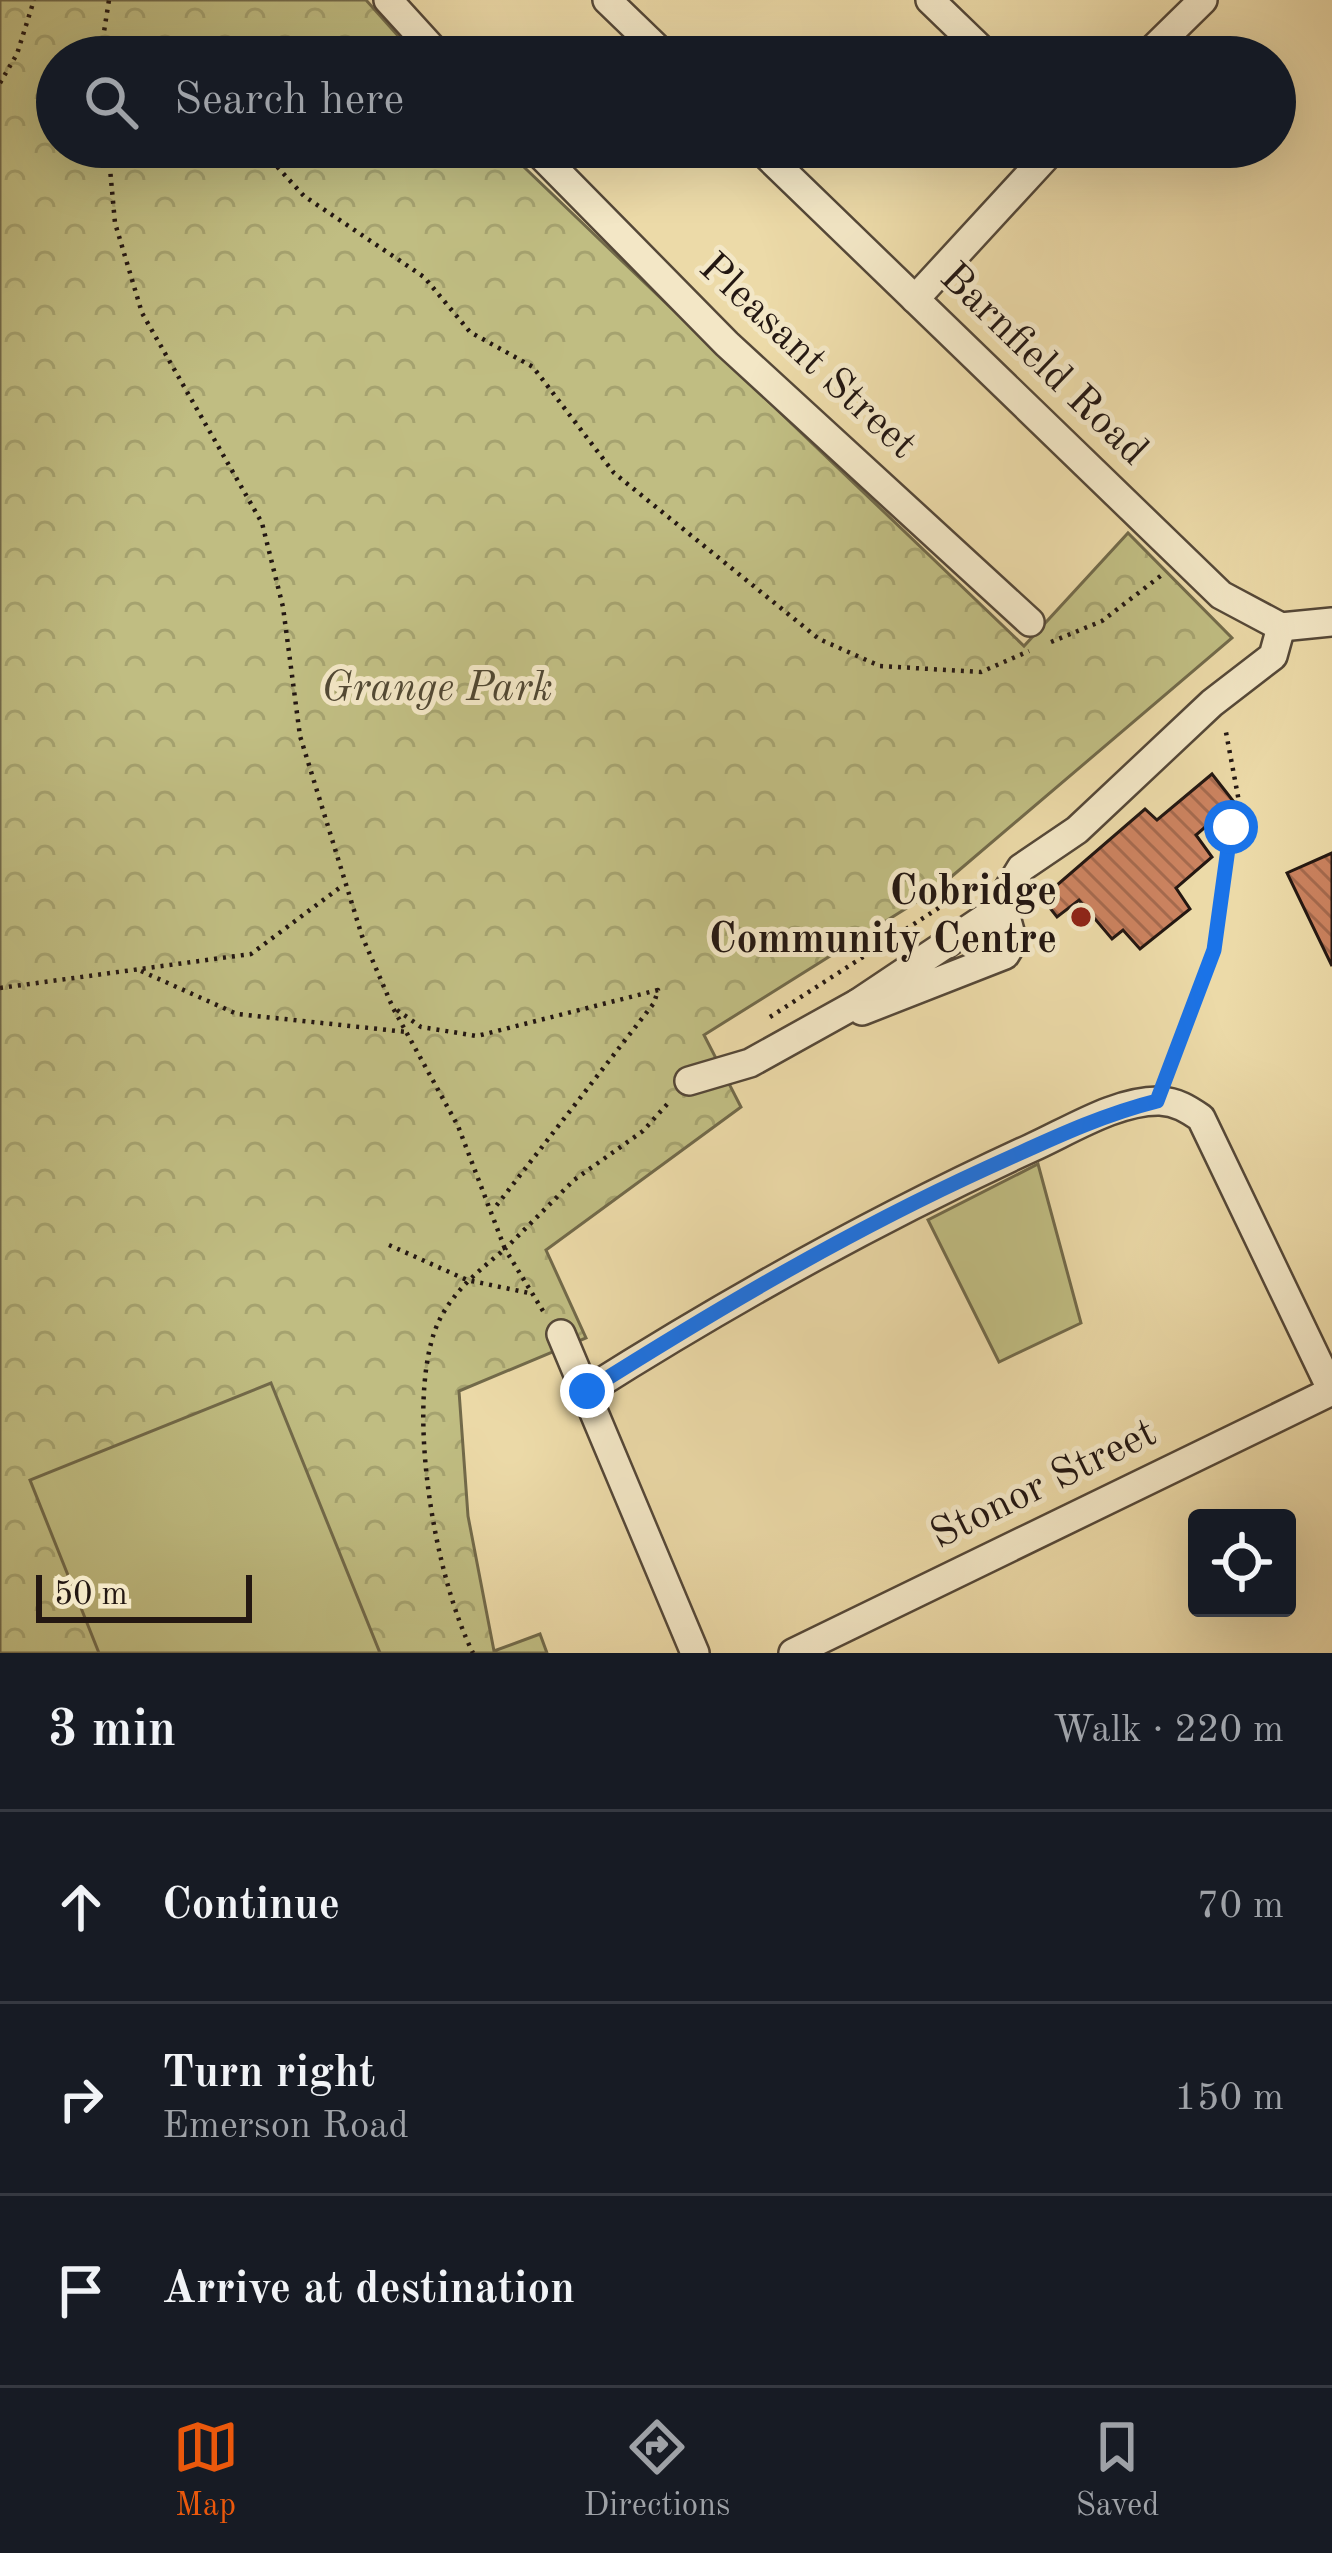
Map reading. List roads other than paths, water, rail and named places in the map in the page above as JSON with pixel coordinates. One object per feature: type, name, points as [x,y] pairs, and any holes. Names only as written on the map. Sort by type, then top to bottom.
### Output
[{"type":"street","points":[[388,0],[421,36]]},
{"type":"street","points":[[607,0],[644,36]]},
{"type":"street","points":[[930,0],[967,36]]},
{"type":"street","points":[[1166,36],[1203,0]]},
{"type":"street","name":"Pleasant Street","points":[[553,168],[728,344],[1030,622]]},
{"type":"street","name":"Barnfield Road","points":[[780,168],[1221,595],[1281,627]]},
{"type":"street","points":[[915,299],[1036,168]]},
{"type":"street","points":[[689,1081],[750,1063],[859,1003],[1002,902],[1022,868],[1077,830],[1220,697],[1273,656],[1281,627],[1332,622]]},
{"type":"street","points":[[859,1003],[862,1011],[1005,955],[1013,943],[1002,902]]},
{"type":"street","points":[[587,1391],[737,1296],[890,1213],[1109,1113],[1157,1101],[1180,1105],[1202,1118],[1332,1391]]},
{"type":"street","points":[[561,1334],[695,1653]]},
{"type":"street","name":"Stonor Street","points":[[793,1653],[1332,1391]]},
{"type":"place","name":"Cobridge Community Centre","points":[[1081,917]]},
{"type":"park label","name":"Grange Park","points":[[437,689]]}]
